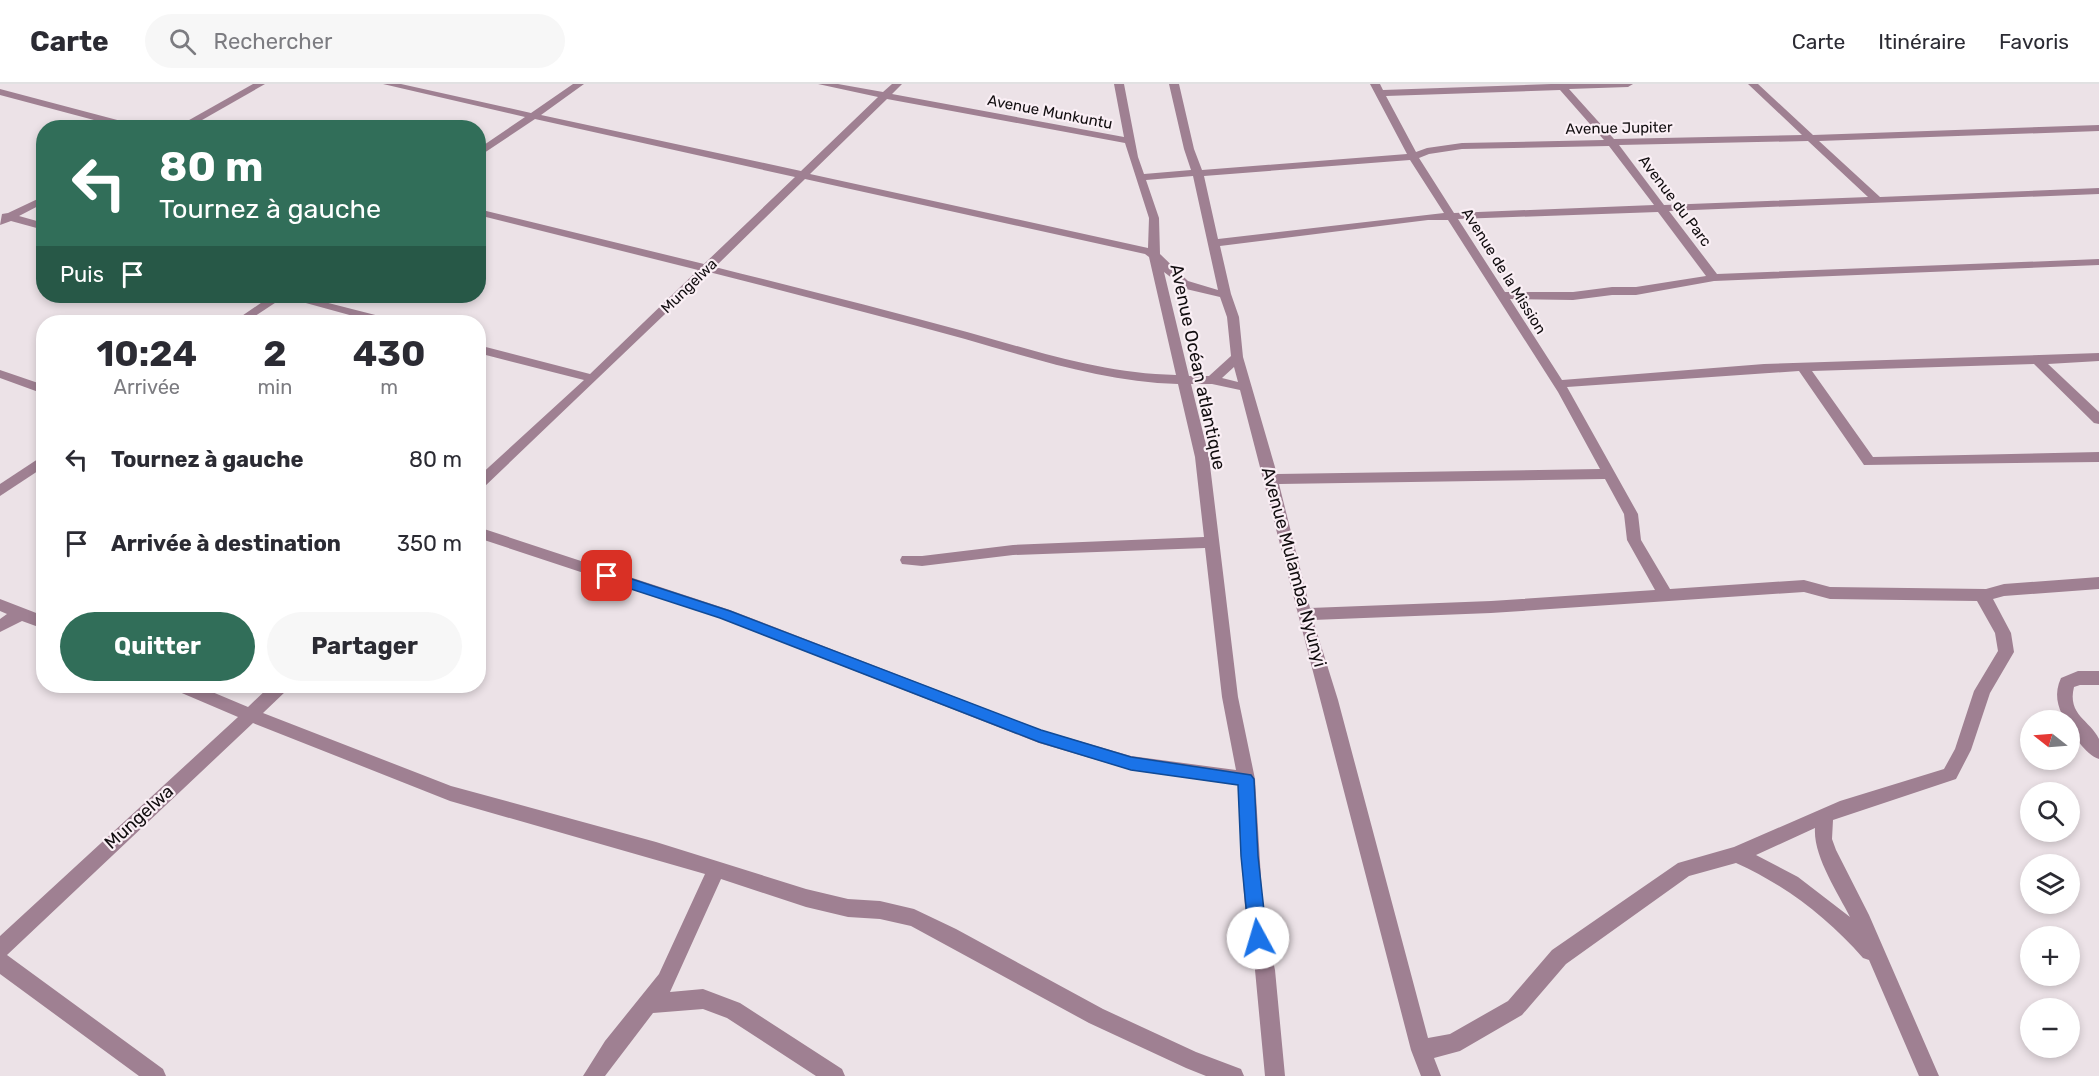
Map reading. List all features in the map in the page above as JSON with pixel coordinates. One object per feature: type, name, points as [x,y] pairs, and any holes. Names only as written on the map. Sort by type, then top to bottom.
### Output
[{"type":"street","points":[[195,120],[260,84]]},
{"type":"street","points":[[388,84],[1117,243],[1154,254],[1182,282],[1202,292],[1225,294]]},
{"type":"street","points":[[486,148],[579,84]]},
{"type":"street","name":"Avenue Munkuntu","points":[[823,84],[1119,140],[1130,140]]},
{"type":"street","name":"Mungelwa","points":[[486,477],[897,84]]},
{"type":"street","name":"Avenue Océan atlantique","points":[[1119,84],[1132,157],[1142,177],[1154,218],[1154,254],[1202,457],[1230,697],[1246,779],[1256,916],[1265,970],[1275,1076]]},
{"type":"street","name":"Avenue Mulamba Nyunyi","points":[[1174,84],[1215,243],[1225,294],[1233,317],[1237,357],[1271,479],[1304,614],[1330,700],[1421,1050],[1431,1076]]},
{"type":"street","points":[[1378,88],[1563,88],[1628,84]]},
{"type":"street","points":[[1753,84],[1876,200]]},
{"type":"street","name":"Avenue de la Mission","points":[[1378,88],[1413,157],[1558,384],[1630,514],[1634,540],[1665,594]]},
{"type":"street","name":"Avenue du Parc","points":[[1563,88],[1612,143],[1714,278]]},
{"type":"street","points":[[0,92],[107,120]]},
{"type":"street","name":"Avenue Jupiter","points":[[1142,177],[1413,157],[1427,151],[1462,146],[1809,138],[2099,128]]},
{"type":"street","points":[[1215,243],[1452,215],[2096,194]]},
{"type":"street","points":[[3,218],[36,203]]},
{"type":"street","points":[[486,214],[708,267],[1077,366],[1123,376],[1212,380],[1247,388]]},
{"type":"street","points":[[3,218],[36,225]]},
{"type":"street","points":[[1501,295],[1573,296],[1612,291],[1636,291],[1714,278],[2099,262]]},
{"type":"street","points":[[1164,299],[1182,282]]},
{"type":"street","points":[[250,315],[268,303]]},
{"type":"street","points":[[315,303],[361,315]]},
{"type":"street","points":[[486,351],[591,378]]},
{"type":"street","points":[[1212,380],[1237,357]]},
{"type":"street","points":[[1558,384],[1803,367],[2099,357]]},
{"type":"street","points":[[2037,360],[2099,420]]},
{"type":"street","points":[[1803,367],[1865,459],[1872,462],[2099,458]]},
{"type":"street","points":[[0,374],[36,387]]},
{"type":"street","points":[[0,490],[36,465]]},
{"type":"street","points":[[1271,479],[1608,474]]},
{"type":"street","points":[[486,535],[725,614],[1039,736],[1131,764],[1246,779]]},
{"type":"street","points":[[907,560],[922,561],[1013,550],[1211,542]]},
{"type":"street","points":[[1304,614],[1491,607],[1804,586],[1830,593],[1986,595],[2004,590],[2099,583]]},
{"type":"street","points":[[1421,1050],[1453,1044],[1515,1008],[1559,957],[1684,869],[1736,855],[1840,809],[1915,788],[1950,774],[1963,750],[1982,691],[2006,652],[2003,633],[1985,601],[1986,595]]},
{"type":"street","points":[[0,605],[36,620]]},
{"type":"street","points":[[0,626],[21,614]]},
{"type":"street","points":[[2099,678],[2078,678],[2067,683],[2063,696],[2065,706],[2099,752]]},
{"type":"street","points":[[199,693],[450,793],[543,817],[717,868],[806,898],[848,908],[880,910],[914,918],[949,934],[1096,1016],[1192,1061],[1234,1076]]},
{"type":"street","name":"Mungelwa","points":[[0,949],[79,872],[273,693]]},
{"type":"street","points":[[1825,815],[1823,839],[1929,1076]]},
{"type":"street","points":[[1736,855],[1780,875],[1813,898],[1863,943],[1878,961]]},
{"type":"street","points":[[593,1076],[612,1048],[666,981],[717,868]]},
{"type":"street","points":[[0,962],[156,1076]]},
{"type":"street","points":[[650,1003],[704,999],[733,1010],[835,1076]]},
{"type":"route","points":[[607,576],[725,614],[1039,736],[1131,764],[1246,779],[1250,856],[1258,938]]}]
